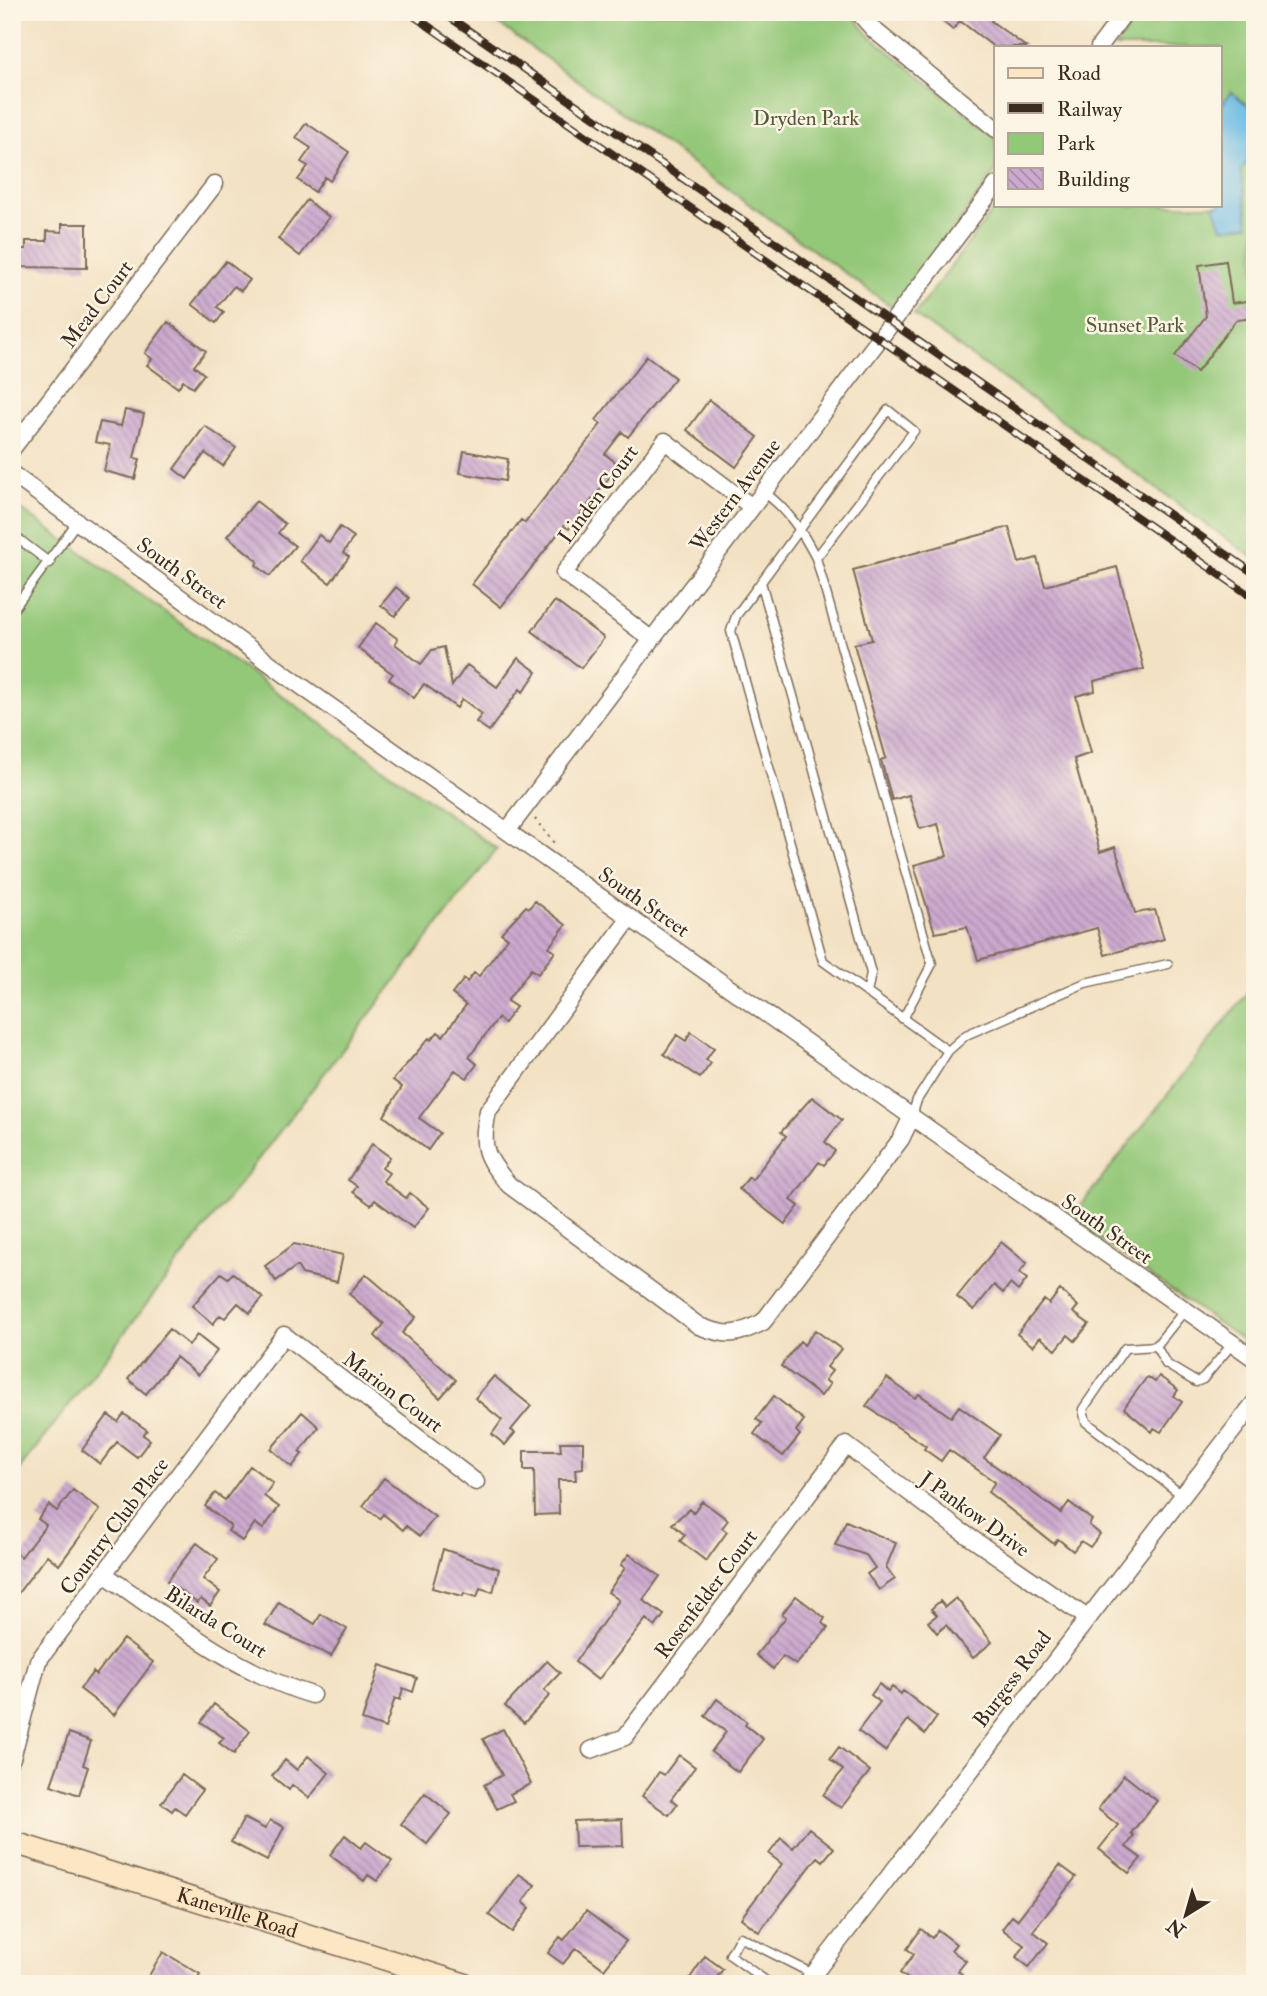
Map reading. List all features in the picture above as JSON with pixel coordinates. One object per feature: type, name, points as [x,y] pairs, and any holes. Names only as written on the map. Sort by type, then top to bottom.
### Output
[{"type":"main road","name":"Kaneville Road","points":[[12,1842],[464,1984]]},
{"type":"street","points":[[858,12],[874,30],[994,127]]},
{"type":"street","points":[[1100,46],[1125,12]]},
{"type":"street","name":"Mead Court","points":[[12,449],[215,184]]},
{"type":"street","name":"Western Avenue","points":[[507,831],[994,188]]},
{"type":"street","name":"Linden Court","points":[[651,639],[564,573],[665,441],[752,507]]},
{"type":"street","name":"South Street","points":[[12,474],[290,678],[1255,1359]]},
{"type":"street","points":[[630,918],[488,1111],[482,1138],[488,1161],[509,1185],[699,1326],[723,1335],[740,1334],[763,1322],[901,1139],[912,1116]]},
{"type":"street","name":"Marion Court","points":[[284,1335],[476,1482]]},
{"type":"street","name":"Country Club Place","points":[[12,1758],[38,1661],[284,1335]]},
{"type":"street","name":"Burgess Road","points":[[810,1979],[1086,1617],[1255,1402]]},
{"type":"street","name":"J Pankow Drive","points":[[843,1448],[846,1445],[958,1529],[1086,1617]]},
{"type":"street","name":"Rosenfelder Court","points":[[591,1750],[625,1737],[843,1448]]},
{"type":"street","name":"Bilarda Court","points":[[104,1574],[211,1646],[278,1685],[312,1695]]},
{"type":"lane","points":[[816,558],[914,431],[888,410],[736,617],[731,631],[823,961],[948,1051]]},
{"type":"lane","points":[[764,492],[781,505],[800,529],[816,558],[932,964],[902,1019]]},
{"type":"lane","points":[[12,611],[50,563],[77,522]]},
{"type":"lane","points":[[12,534],[50,563]]},
{"type":"lane","points":[[761,582],[871,973],[867,993]]},
{"type":"lane","points":[[912,1116],[918,1100],[948,1051],[966,1035],[1085,983],[1168,964]]},
{"type":"lane","points":[[1182,1495],[1086,1422],[1083,1409],[1125,1348],[1156,1346],[1185,1310]]},
{"type":"lane","points":[[1156,1346],[1166,1364],[1196,1382],[1203,1379],[1233,1343]]},
{"type":"lane","points":[[770,1984],[730,1955],[740,1937],[810,1979]]},
{"type":"green space","name":"Dryden Park","points":[[482,12],[850,12],[870,36],[994,135],[994,174],[895,309]]},
{"type":"green space","name":"Sunset Park","points":[[1141,12],[1255,12],[1255,559],[914,315],[996,206],[1222,206],[1222,46],[1116,46]]},
{"type":"green space","points":[[12,503],[497,849],[12,1479]]},
{"type":"green space","points":[[1255,983],[1255,1349],[1070,1219]]},
{"type":"water","points":[[1231,92],[1255,111],[1255,152],[1241,170],[1249,225],[1222,228],[1214,206],[1222,206],[1222,104]]},
{"type":"building","points":[[931,12],[998,12],[991,21],[1025,46],[994,47],[960,21],[953,30]]},
{"type":"building","points":[[306,123],[349,152],[330,181],[325,177],[315,192],[298,180],[308,166],[301,162],[311,148],[296,138]]},
{"type":"building","points":[[307,200],[329,217],[300,256],[278,239]]},
{"type":"building","points":[[62,224],[87,224],[87,268],[18,267],[18,249],[26,249],[26,241],[47,241],[47,231],[62,232]]},
{"type":"building","points":[[226,261],[250,280],[241,291],[234,286],[217,307],[224,312],[216,323],[192,304]]},
{"type":"building","points":[[1226,261],[1232,303],[1255,300],[1255,318],[1236,320],[1197,372],[1175,356],[1206,316],[1199,265]]},
{"type":"building","points":[[168,322],[206,351],[194,366],[204,374],[193,388],[183,380],[178,388],[147,365],[152,359],[145,353]]},
{"type":"building","points":[[647,356],[675,378],[628,437],[622,432],[605,454],[619,465],[569,529],[564,526],[501,607],[472,584],[521,520],[525,523],[601,424],[596,420]]},
{"type":"building","points":[[709,400],[758,437],[736,467],[687,430]]},
{"type":"building","points":[[125,410],[144,414],[134,458],[140,459],[135,479],[104,471],[110,445],[95,442],[100,422],[121,426]]},
{"type":"building","points":[[205,426],[236,448],[223,466],[205,453],[187,479],[174,469]]},
{"type":"building","points":[[464,451],[508,459],[505,481],[460,473]]},
{"type":"building","points":[[256,501],[285,524],[278,533],[295,546],[270,576],[256,565],[258,561],[227,536]]},
{"type":"building","points":[[340,527],[354,537],[343,553],[349,557],[330,583],[300,561],[319,535],[329,543]]},
{"type":"building","points":[[1009,527],[1019,563],[1037,558],[1045,586],[1117,567],[1144,669],[1094,681],[1095,691],[1076,696],[1091,753],[1074,759],[1100,852],[1115,847],[1135,913],[1155,910],[1164,939],[1105,955],[1097,928],[978,960],[967,927],[935,933],[914,865],[947,856],[938,824],[920,829],[909,795],[892,800],[881,760],[886,758],[854,644],[872,640],[853,570]]},
{"type":"building","points":[[396,587],[409,598],[395,616],[381,605]]},
{"type":"building","points":[[555,601],[604,638],[581,668],[532,631]]},
{"type":"building","points":[[376,623],[398,639],[395,644],[421,664],[432,650],[444,647],[452,686],[467,665],[497,687],[518,658],[537,672],[523,692],[520,689],[489,731],[476,722],[482,714],[462,699],[457,708],[424,684],[414,698],[389,679],[393,674],[358,648]]},
{"type":"building","points":[[535,901],[566,925],[549,947],[555,952],[538,974],[531,969],[507,1001],[516,1007],[504,1023],[498,1018],[469,1057],[477,1064],[467,1078],[455,1070],[419,1118],[440,1133],[428,1150],[384,1116],[402,1087],[393,1080],[429,1038],[431,1040],[438,1032],[443,1036],[466,1005],[452,994],[464,979],[467,982],[474,973],[479,976],[508,938],[501,933],[526,906],[529,908]]},
{"type":"building","points":[[691,1032],[714,1048],[706,1060],[711,1063],[700,1078],[664,1054],[677,1035],[686,1041]]},
{"type":"building","points":[[812,1097],[842,1120],[825,1142],[835,1151],[824,1165],[819,1162],[791,1200],[799,1206],[785,1224],[739,1189],[749,1177],[752,1180],[786,1136],[781,1132]]},
{"type":"building","points":[[372,1144],[390,1157],[382,1168],[389,1173],[383,1181],[406,1198],[410,1193],[429,1208],[413,1228],[375,1200],[371,1205],[353,1192],[357,1186],[348,1180]]},
{"type":"building","points":[[1001,1242],[1027,1263],[1019,1273],[1027,1279],[1018,1291],[1010,1284],[1003,1293],[994,1285],[974,1310],[957,1297]]},
{"type":"building","points":[[294,1244],[343,1255],[337,1282],[302,1274],[297,1266],[276,1281],[265,1266]]},
{"type":"building","points":[[221,1273],[228,1278],[233,1273],[263,1298],[250,1313],[238,1303],[225,1318],[220,1315],[213,1324],[192,1306]]},
{"type":"building","points":[[366,1274],[416,1317],[402,1333],[456,1380],[440,1398],[375,1336],[384,1324],[349,1294]]},
{"type":"building","points":[[1060,1290],[1078,1306],[1073,1312],[1089,1324],[1075,1341],[1068,1335],[1056,1350],[1040,1337],[1033,1346],[1017,1334],[1044,1300],[1049,1304]]},
{"type":"building","points":[[169,1329],[189,1345],[197,1335],[217,1351],[198,1375],[176,1357],[146,1394],[128,1379]]},
{"type":"building","points":[[815,1330],[841,1349],[827,1367],[832,1371],[825,1380],[830,1384],[821,1396],[781,1366],[800,1341],[804,1345]]},
{"type":"building","points":[[494,1376],[531,1406],[511,1430],[515,1433],[505,1445],[492,1434],[502,1420],[475,1398]]},
{"type":"building","points":[[1159,1376],[1178,1390],[1174,1396],[1182,1402],[1161,1432],[1154,1428],[1152,1432],[1124,1408],[1147,1377],[1155,1382]]},
{"type":"building","points":[[887,1378],[915,1398],[919,1394],[951,1417],[959,1406],[1000,1435],[984,1458],[1061,1513],[1069,1502],[1092,1520],[1089,1525],[1100,1534],[1090,1547],[1081,1541],[1073,1551],[1058,1539],[1054,1544],[988,1492],[995,1482],[949,1450],[941,1461],[924,1449],[926,1446],[866,1406]]},
{"type":"building","points":[[774,1396],[804,1420],[796,1431],[800,1435],[783,1456],[754,1434],[762,1423],[756,1419]]},
{"type":"building","points":[[302,1412],[319,1427],[299,1452],[302,1454],[292,1467],[271,1449]]},
{"type":"building","points":[[124,1414],[147,1430],[143,1435],[150,1440],[137,1457],[117,1442],[100,1464],[82,1450],[108,1415],[118,1422]]},
{"type":"building","points":[[560,1442],[583,1442],[583,1468],[575,1469],[576,1480],[558,1480],[559,1514],[535,1515],[534,1470],[524,1470],[524,1451],[561,1451]]},
{"type":"building","points":[[250,1466],[273,1483],[264,1496],[279,1507],[263,1529],[255,1523],[242,1541],[228,1531],[231,1526],[205,1506],[215,1493],[225,1500]]},
{"type":"building","points":[[384,1478],[435,1517],[420,1536],[406,1526],[403,1530],[383,1514],[380,1518],[363,1506]]},
{"type":"building","points":[[73,1490],[100,1510],[59,1565],[47,1555],[12,1601],[12,1550],[21,1557],[46,1525],[38,1519],[49,1505],[57,1511]]},
{"type":"building","points":[[702,1501],[728,1520],[722,1528],[727,1532],[706,1561],[680,1541],[685,1535],[672,1524],[689,1509],[693,1513]]},
{"type":"building","points":[[846,1521],[896,1543],[886,1567],[895,1579],[879,1590],[867,1574],[875,1568],[866,1555],[835,1545]]},
{"type":"building","points":[[197,1543],[218,1559],[203,1579],[220,1592],[210,1606],[201,1599],[197,1603],[167,1581]]},
{"type":"building","points":[[443,1549],[499,1569],[493,1592],[480,1588],[477,1597],[432,1588]]},
{"type":"building","points":[[629,1554],[660,1576],[643,1600],[664,1615],[655,1627],[646,1619],[598,1680],[575,1662],[619,1600],[608,1592],[625,1568],[621,1565]]},
{"type":"building","points":[[796,1596],[825,1618],[822,1623],[828,1628],[796,1665],[783,1656],[773,1669],[756,1655],[786,1617],[782,1614]]},
{"type":"building","points":[[956,1598],[992,1642],[973,1658],[946,1625],[937,1633],[928,1622],[937,1615],[931,1609],[940,1601],[945,1607]]},
{"type":"building","points":[[279,1602],[315,1624],[321,1614],[347,1629],[331,1656],[265,1625]]},
{"type":"building","points":[[123,1639],[153,1662],[114,1715],[80,1689],[93,1672],[96,1675]]},
{"type":"building","points":[[547,1661],[560,1673],[544,1690],[550,1695],[524,1723],[505,1706]]},
{"type":"building","points":[[380,1665],[417,1678],[413,1692],[403,1688],[400,1700],[395,1698],[385,1728],[362,1720]]},
{"type":"building","points":[[879,1684],[888,1692],[892,1687],[901,1694],[903,1691],[937,1717],[925,1734],[908,1720],[885,1751],[858,1731],[880,1702],[871,1695]]},
{"type":"building","points":[[717,1699],[747,1722],[745,1725],[763,1739],[738,1772],[711,1752],[726,1732],[705,1716]]},
{"type":"building","points":[[214,1704],[250,1731],[234,1754],[219,1743],[224,1738],[201,1722]]},
{"type":"building","points":[[503,1729],[531,1784],[510,1794],[514,1801],[497,1809],[484,1785],[502,1775],[483,1739]]},
{"type":"building","points":[[69,1733],[91,1741],[83,1765],[88,1767],[79,1795],[51,1785]]},
{"type":"building","points":[[839,1747],[870,1771],[841,1808],[823,1795],[843,1770],[830,1759]]},
{"type":"building","points":[[679,1755],[695,1767],[671,1799],[677,1804],[669,1815],[642,1796],[659,1772],[664,1775]]},
{"type":"building","points":[[308,1756],[329,1773],[309,1798],[292,1785],[289,1790],[272,1776],[285,1760],[297,1770]]},
{"type":"building","points":[[182,1775],[202,1790],[185,1814],[175,1807],[172,1811],[161,1803]]},
{"type":"building","points":[[1124,1775],[1157,1801],[1131,1833],[1134,1836],[1126,1847],[1141,1858],[1129,1873],[1099,1849],[1118,1825],[1098,1809]]},
{"type":"building","points":[[425,1793],[451,1814],[427,1844],[401,1824]]},
{"type":"building","points":[[244,1818],[265,1829],[270,1820],[284,1827],[267,1861],[231,1842]]},
{"type":"building","points":[[622,1819],[623,1846],[575,1847],[574,1821]]},
{"type":"building","points":[[809,1828],[834,1848],[823,1861],[818,1857],[759,1932],[741,1918],[782,1864],[769,1854],[781,1838],[793,1848]]},
{"type":"building","points":[[345,1835],[361,1848],[366,1842],[392,1861],[377,1881],[368,1875],[364,1881],[330,1855]]},
{"type":"building","points":[[1060,1865],[1076,1877],[1033,1931],[1048,1943],[1029,1967],[1016,1957],[1025,1946],[1002,1929],[1012,1916],[1017,1920]]},
{"type":"building","points":[[519,1874],[535,1885],[523,1902],[530,1908],[512,1932],[489,1915]]},
{"type":"building","points":[[586,1911],[626,1941],[604,1969],[576,1948],[563,1964],[548,1953],[560,1937],[564,1940]]},
{"type":"building","points":[[921,1929],[932,1938],[938,1930],[956,1944],[951,1950],[966,1961],[958,1971],[963,1975],[957,1984],[915,1984],[900,1973],[914,1954],[907,1949]]},
{"type":"building","points":[[163,1952],[200,1974],[194,1984],[176,1984],[167,1978],[164,1984],[144,1984]]},
{"type":"building","points":[[705,1956],[723,1969],[712,1984],[686,1984]]},
{"type":"railway","points":[[408,12],[1255,599]]},
{"type":"railway","points":[[442,12],[1255,574]]}]
